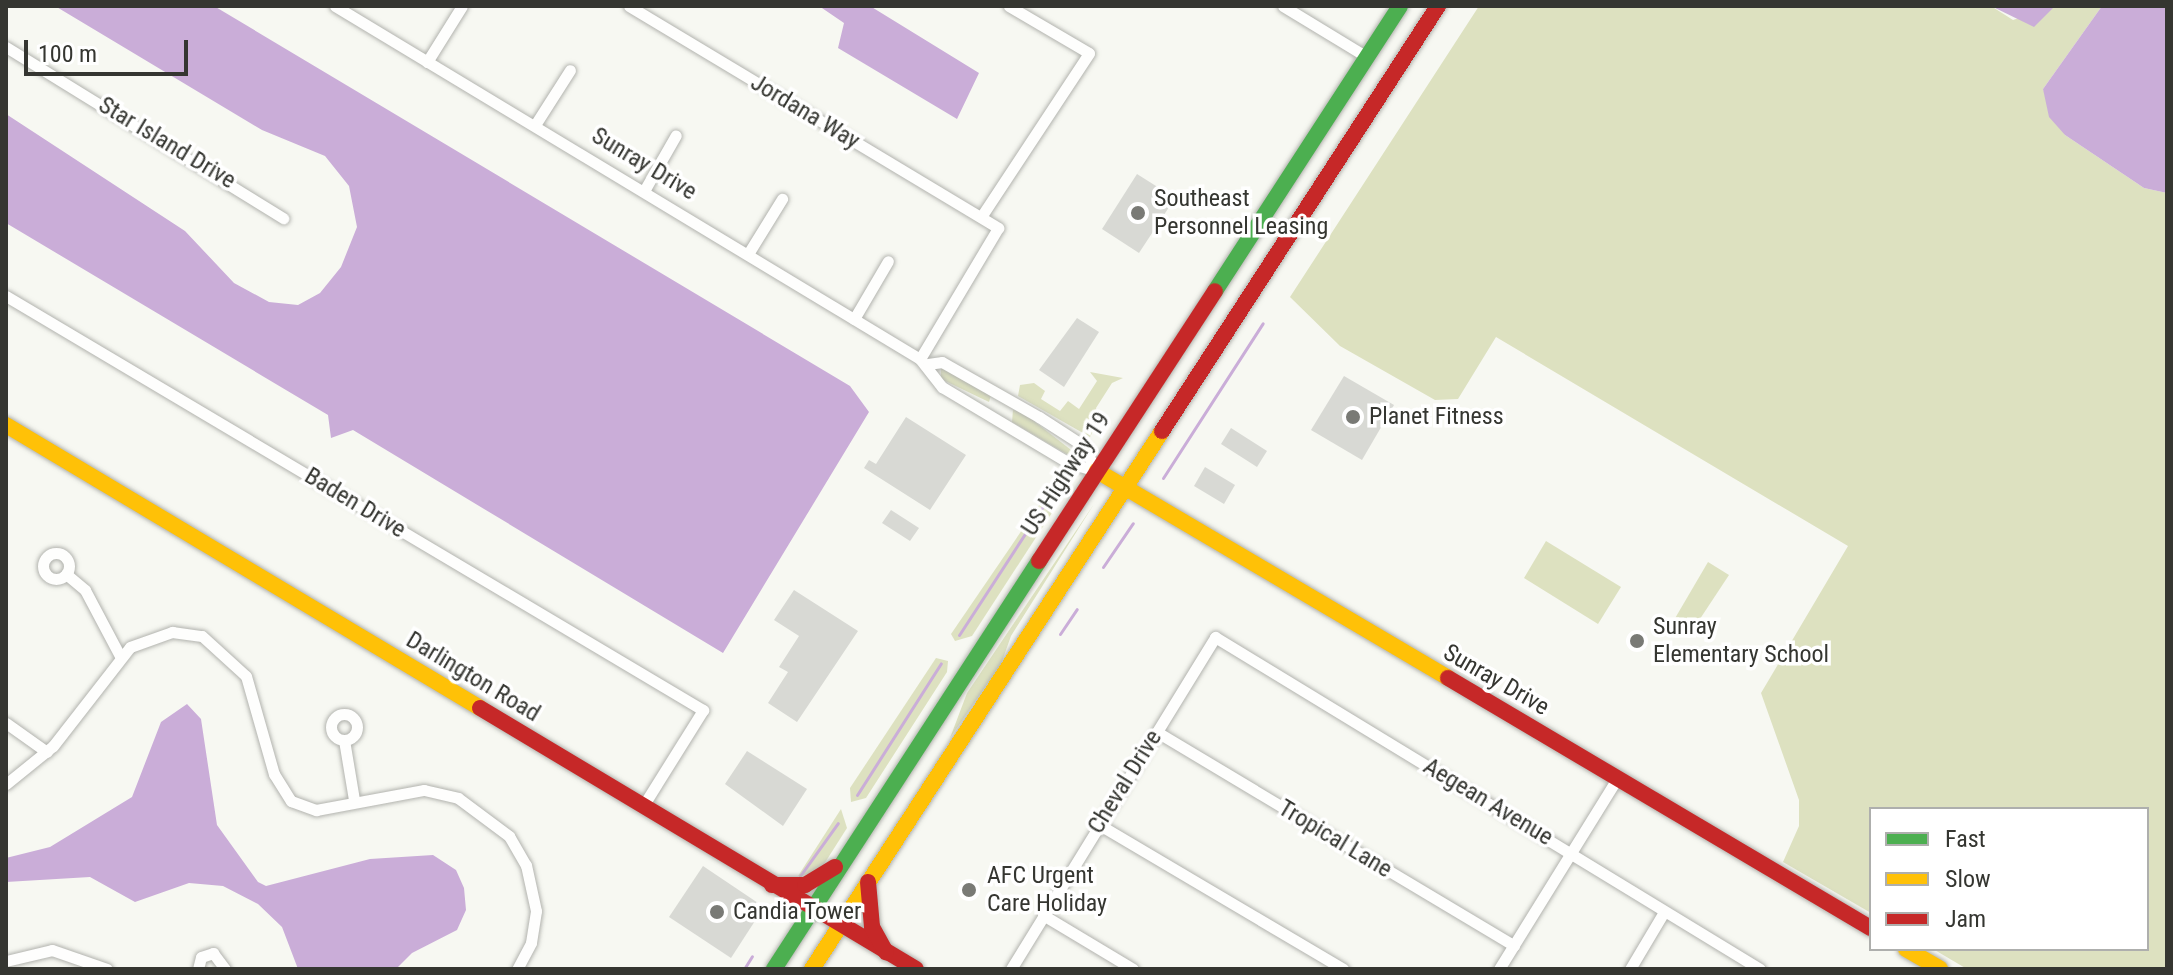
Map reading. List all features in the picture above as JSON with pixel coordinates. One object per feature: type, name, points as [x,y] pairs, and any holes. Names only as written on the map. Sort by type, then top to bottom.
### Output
[{"type":"main road","name":"US Highway 19","points":[[774,969],[1400,6]]},
{"type":"main road","points":[[1365,117],[1381,67],[1422,6]]},
{"type":"main road","points":[[812,969],[1438,6]]},
{"type":"main road","name":"Darlington Road","points":[[6,425],[916,969]]},
{"type":"main road","name":"Sunray Drive","points":[[1097,471],[1869,927]]},
{"type":"main road","points":[[772,885],[816,881],[845,860]]},
{"type":"main road","points":[[868,882],[872,927],[886,952]]},
{"type":"main road","points":[[1909,951],[1940,969]]},
{"type":"street","name":"Sunray Drive","points":[[335,6],[924,362],[942,387],[1069,463],[1097,471]]},
{"type":"street","points":[[427,62],[462,6]]},
{"type":"street","name":"Jordana Way","points":[[629,6],[981,217]]},
{"type":"street","points":[[924,362],[998,228],[981,217],[1089,53],[1009,6]]},
{"type":"street","points":[[1283,6],[1367,57]]},
{"type":"street","name":"Star Island Drive","points":[[6,47],[283,218]]},
{"type":"street","points":[[535,125],[570,70]]},
{"type":"street","points":[[644,191],[676,135]]},
{"type":"street","points":[[748,254],[782,199]]},
{"type":"street","points":[[854,319],[888,261]]},
{"type":"street","name":"Baden Drive","points":[[6,296],[703,710],[643,806]]},
{"type":"street","name":"Sunray Drive","points":[[924,362],[942,362],[1039,417],[1081,444],[1097,471]]},
{"type":"street","points":[[66,574],[85,590],[120,656]]},
{"type":"street","points":[[6,784],[47,752],[120,656],[172,632],[216,643],[251,686],[285,796],[316,810],[400,790],[439,792],[468,804],[509,836],[530,875],[536,911],[531,943],[517,969]]},
{"type":"street","name":"Cheval Drive","points":[[1011,969],[1215,637]]},
{"type":"street","name":"Aegean Avenue","points":[[1215,637],[1760,969]]},
{"type":"street","points":[[6,723],[47,752]]},
{"type":"street","name":"Tropical Lane","points":[[1157,732],[1514,946]]},
{"type":"street","points":[[344,740],[354,800]]},
{"type":"street","points":[[1499,969],[1617,779]]},
{"type":"street","points":[[1098,824],[1343,969]]},
{"type":"street","points":[[1630,969],[1664,912]]},
{"type":"street","points":[[1043,915],[1133,969]]},
{"type":"street","points":[[6,961],[52,950],[107,969]]},
{"type":"street","points":[[198,969],[201,957],[213,953],[225,969]]},
{"type":"green space","points":[[1479,6],[1991,6],[2013,20],[2055,6],[2102,6],[2043,89],[2065,135],[2144,188],[2167,193],[2167,969],[1967,969],[1936,951],[2149,951],[2149,807],[1869,807],[1869,912],[1783,862],[1799,826],[1799,800],[1761,693],[1848,546],[1496,337],[1458,399],[1435,400],[1340,346],[1290,297]]},
{"type":"green space","points":[[941,366],[991,395],[989,402],[941,379]]},
{"type":"green space","points":[[1090,372],[1123,378],[1112,383],[1096,408],[1099,420],[1090,437],[1018,396],[1020,385],[1034,383],[1045,391],[1041,399],[1060,411],[1068,401],[1079,409],[1097,381]]},
{"type":"green space","points":[[1013,410],[1021,411],[1075,453],[1070,456],[1012,422]]},
{"type":"green space","points":[[1061,473],[1071,479],[1068,488],[972,636],[955,641],[951,634]]},
{"type":"green space","points":[[1094,504],[1011,636],[1001,664],[950,738],[967,693]]},
{"type":"green space","points":[[1546,541],[1621,587],[1598,624],[1524,578]]},
{"type":"green space","points":[[1708,562],[1729,575],[1692,631],[1674,620]]},
{"type":"green space","points":[[936,658],[948,661],[947,672],[866,798],[851,802],[850,788]]},
{"type":"green space","points":[[841,809],[847,828],[819,872],[798,876]]},
{"type":"shaded area","points":[[55,6],[214,6],[850,386],[869,412],[723,653],[353,430],[331,438],[328,415],[6,223],[6,114],[185,231],[234,283],[269,302],[298,305],[320,293],[341,267],[357,227],[349,186],[325,156],[262,130]]},
{"type":"shaded area","points":[[819,6],[870,6],[979,73],[957,119],[838,48],[844,23]]},
{"type":"shaded area","points":[[1991,6],[2055,6],[2034,27]]},
{"type":"shaded area","points":[[2102,6],[2167,6],[2167,193],[2144,188],[2065,135],[2049,117],[2043,89]]},
{"type":"shaded area","points":[[187,704],[201,719],[217,825],[258,882],[266,886],[370,859],[433,855],[456,870],[464,888],[466,910],[457,930],[412,953],[396,969],[298,969],[282,927],[258,904],[223,886],[189,883],[135,902],[90,877],[6,882],[6,858],[50,847],[132,797],[161,722]]},
{"type":"building","name":"Southeast Personnel Leasing","points":[[1137,174],[1175,198],[1139,253],[1102,229]]},
{"type":"building","points":[[1077,318],[1099,332],[1064,387],[1039,370]]},
{"type":"building","name":"Planet Fitness","points":[[1344,376],[1394,405],[1362,460],[1311,430]]},
{"type":"building","points":[[906,417],[966,455],[930,510],[864,468],[869,460],[876,464]]},
{"type":"building","points":[[1231,428],[1267,451],[1257,467],[1221,444]]},
{"type":"building","points":[[1205,467],[1235,485],[1224,504],[1194,486]]},
{"type":"building","points":[[891,510],[919,528],[910,541],[882,523]]},
{"type":"building","points":[[794,590],[858,631],[797,722],[768,703],[788,672],[779,667],[799,636],[774,620]]},
{"type":"building","points":[[747,751],[807,789],[783,826],[725,784]]},
{"type":"building","name":"Candia Tower","points":[[703,866],[764,907],[731,958],[669,917]]},
{"type":"waterway","points":[[1163,478],[1263,323]]},
{"type":"waterway","points":[[959,635],[1060,480]]},
{"type":"waterway","points":[[1103,567],[1133,523]]},
{"type":"waterway","points":[[1060,634],[1077,609]]},
{"type":"waterway","points":[[857,795],[941,663]]},
{"type":"waterway","points":[[800,876],[838,823]]},
{"type":"waterway","points":[[744,969],[752,956]]},
{"type":"traffic: fast","points":[[1215,291],[1400,6]]},
{"type":"traffic: fast","points":[[774,969],[1039,561]]},
{"type":"traffic: slow","points":[[6,425],[480,708]]},
{"type":"traffic: slow","points":[[812,969],[1162,431]]},
{"type":"traffic: slow","points":[[1097,471],[1448,678]]},
{"type":"traffic: slow","points":[[1909,951],[1940,969]]},
{"type":"traffic: jam","points":[[1162,431],[1438,6]]},
{"type":"traffic: jam","points":[[1039,561],[1215,291]]},
{"type":"traffic: jam","points":[[1448,678],[1869,927]]},
{"type":"traffic: jam","points":[[480,708],[916,969]]},
{"type":"traffic: jam","points":[[772,885],[805,885],[835,867]]},
{"type":"traffic: jam","points":[[868,882],[872,927],[886,952]]},
{"type":"place","name":"Southeast Personnel Leasing","points":[[1138,213]]},
{"type":"place","name":"Planet Fitness","points":[[1353,417]]},
{"type":"place","name":"Sunray Elementary School","points":[[1637,641]]},
{"type":"place","name":"AFC Urgent Care Holiday","points":[[969,890]]},
{"type":"place","name":"Candia Tower","points":[[717,912]]}]
